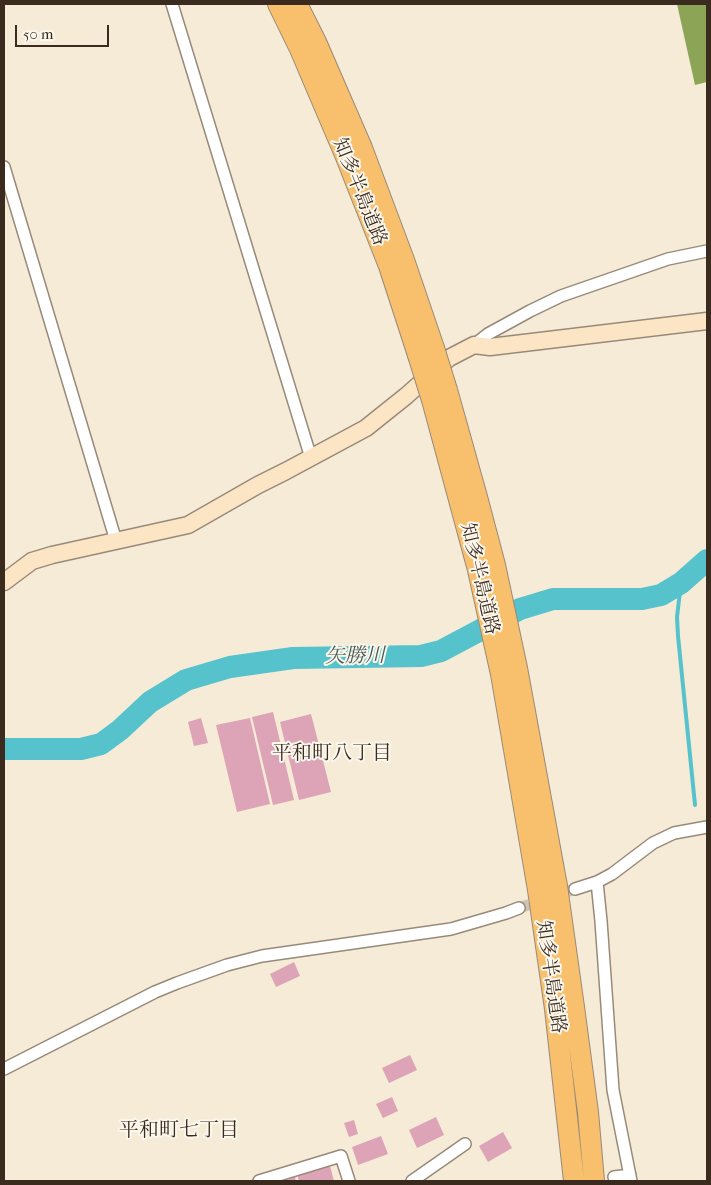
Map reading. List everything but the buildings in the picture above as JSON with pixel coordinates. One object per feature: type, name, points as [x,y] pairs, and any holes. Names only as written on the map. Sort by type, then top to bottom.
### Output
[{"type":"highway","name":"知多半島道路","points":[[278,4],[300,49],[346,157],[388,266],[426,351]]},
{"type":"highway","name":"知多半島道路","points":[[298,4],[362,148],[404,260],[426,351],[486,567],[557,886],[588,1112],[594,1181]]},
{"type":"highway","name":"知多半島道路","points":[[509,671],[555,1009],[574,1181]]},
{"type":"highway","points":[[588,1112],[599,1126],[609,1179]]},
{"type":"street","points":[[172,4],[311,458]]},
{"type":"street","points":[[4,167],[116,541]]},
{"type":"street","points":[[4,582],[32,561],[188,524],[366,428],[449,358],[530,311],[561,296],[660,262],[707,252]]},
{"type":"street","points":[[474,345],[490,347],[707,321]]},
{"type":"street","points":[[575,889],[597,882],[612,874],[653,843],[674,833],[707,827]]},
{"type":"street","points":[[597,882],[613,1090],[630,1178],[609,1179]]},
{"type":"street","points":[[4,1069],[155,992],[227,965],[262,956],[451,929],[519,908]]},
{"type":"street","points":[[412,1181],[465,1144]]},
{"type":"street","points":[[260,1181],[341,1156],[349,1181]]},
{"type":"green space","points":[[677,4],[707,4],[707,82],[695,85]]},
{"type":"waterway","name":"矢勝川","points":[[4,749],[81,749],[101,744],[120,730],[150,702],[186,680],[230,667],[293,658],[421,656],[441,651],[520,609],[553,599],[642,599],[661,595],[681,583],[707,560]]},
{"type":"waterway","points":[[681,583],[677,617],[678,636],[695,805]]},
{"type":"tunnel","points":[[519,908],[575,889]]},
{"type":"district","name":"平和町八丁目","points":[[332,754]]},
{"type":"district","name":"平和町七丁目","points":[[179,1131]]}]
